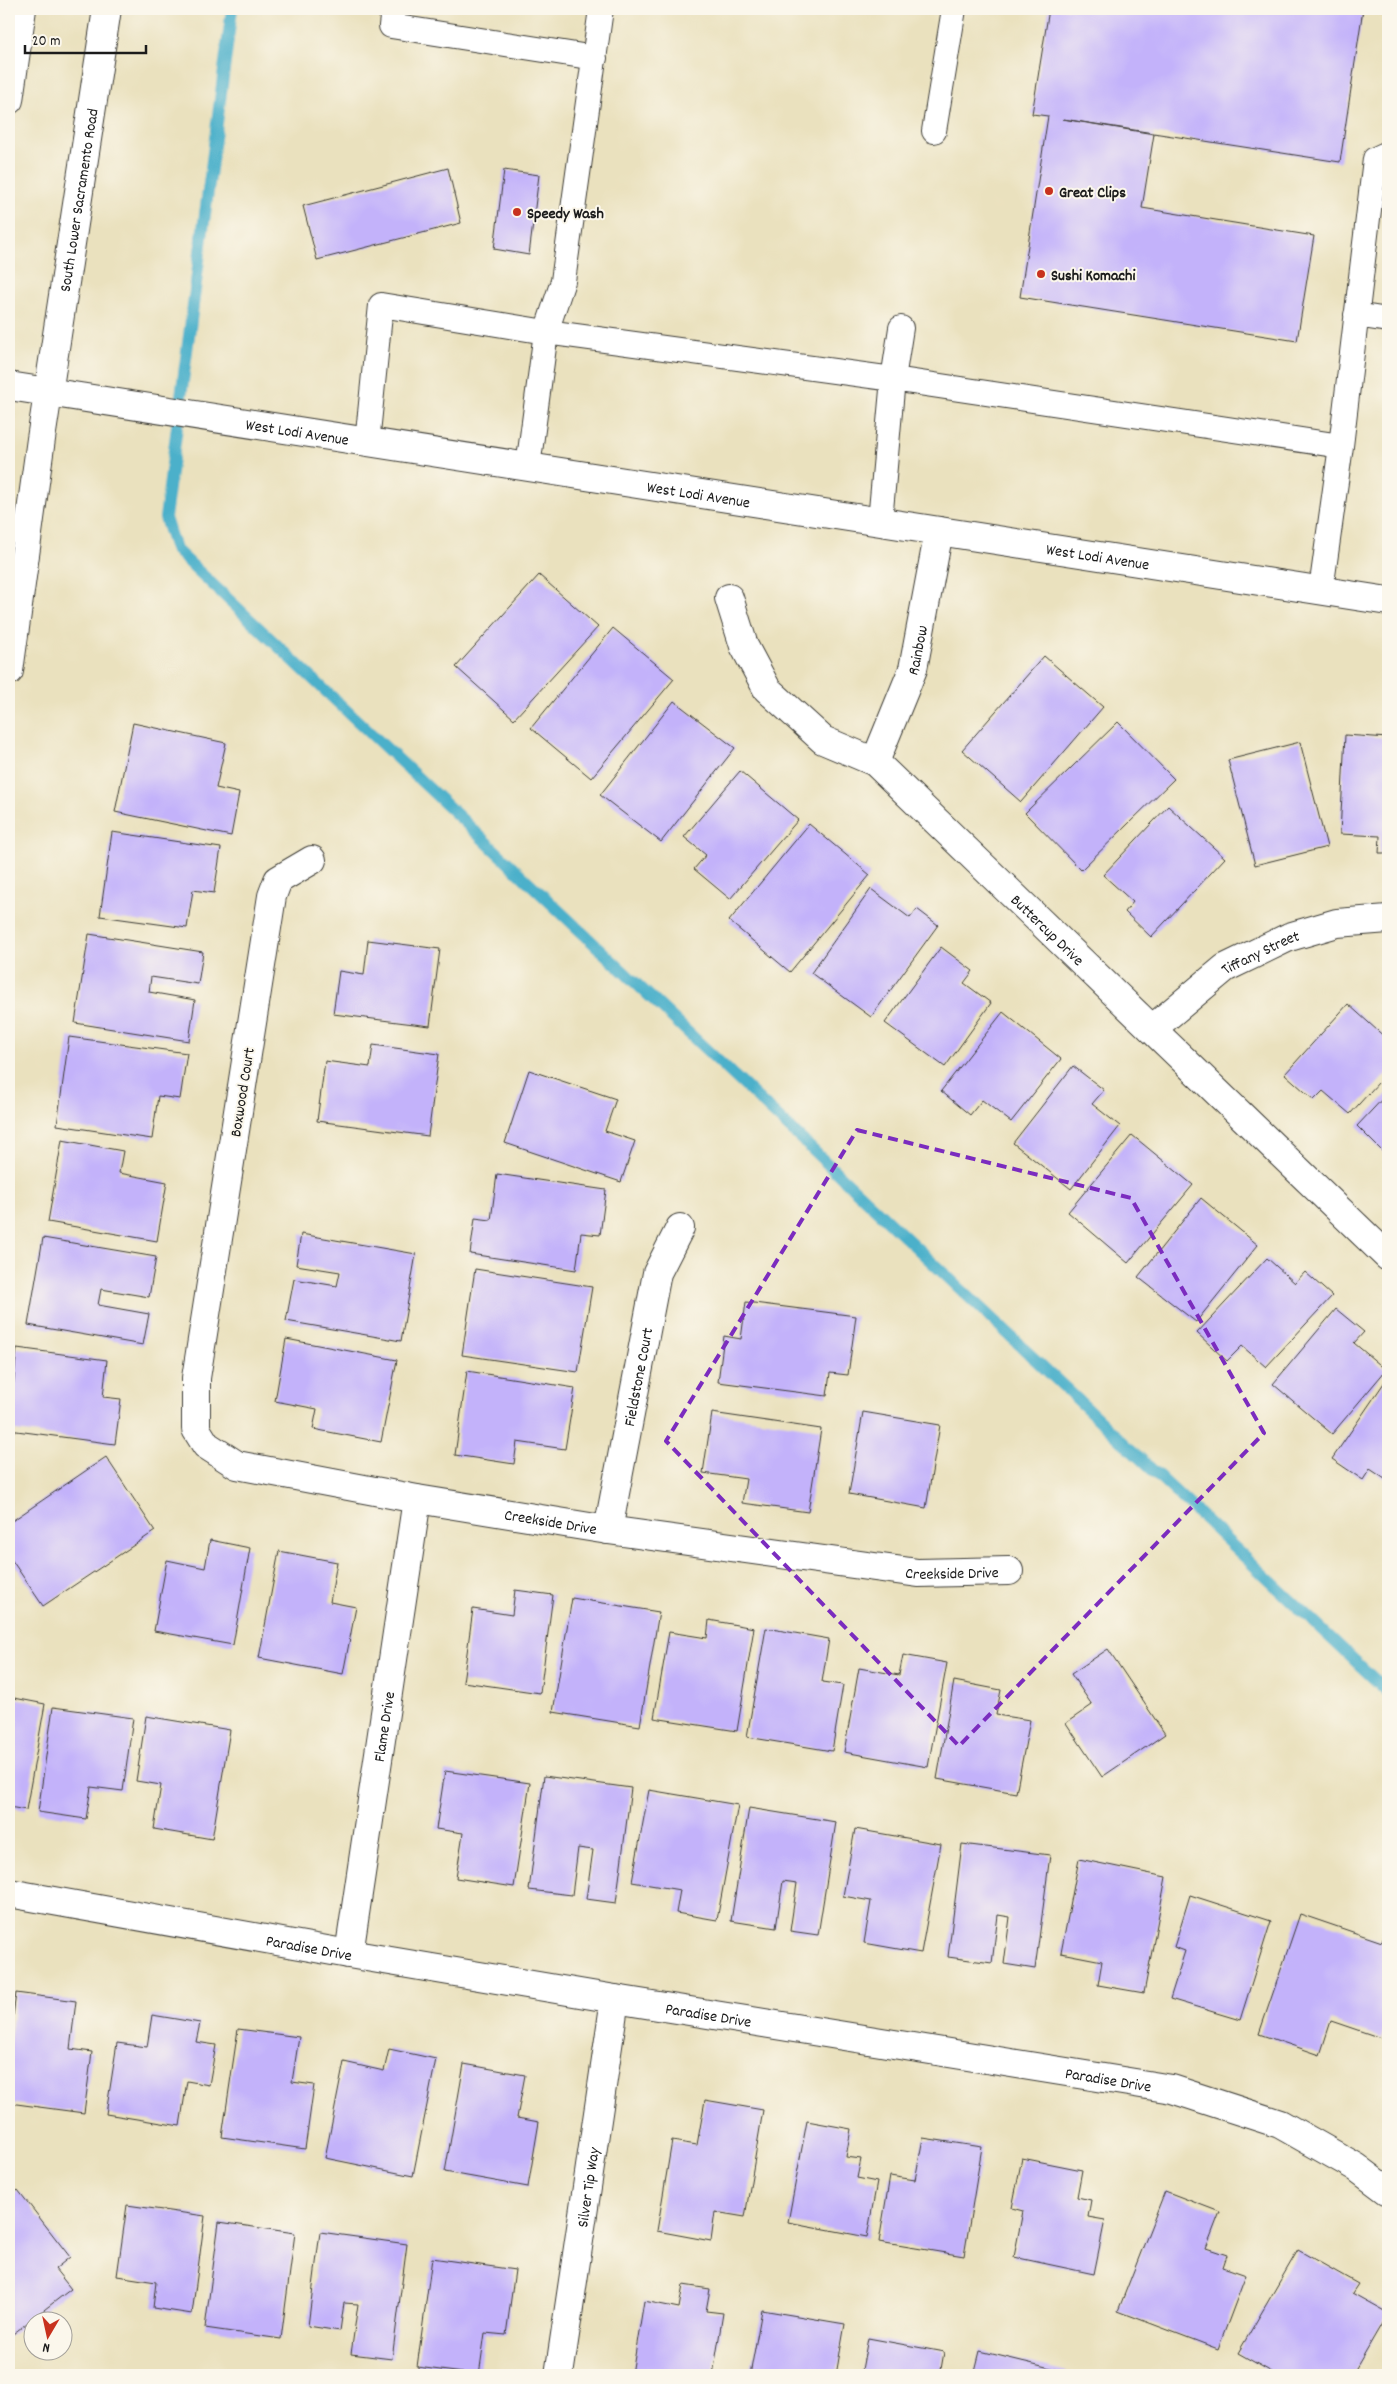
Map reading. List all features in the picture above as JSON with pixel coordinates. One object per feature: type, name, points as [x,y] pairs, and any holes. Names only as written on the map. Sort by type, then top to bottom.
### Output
[{"type":"street","points":[[9,100],[22,9]]},
{"type":"street","name":"South Lower Sacramento Road","points":[[9,671],[107,9]]},
{"type":"street","name":"West Lodi Avenue","points":[[9,386],[1388,601]]},
{"type":"street","name":"Rainbow","points":[[876,762],[913,669],[940,531]]},
{"type":"street","name":"Buttercup Drive","points":[[729,598],[744,646],[768,689],[823,740],[876,762],[1388,1257]]},
{"type":"street","name":"Boxwood Court","points":[[202,1343],[272,896],[278,880],[312,860]]},
{"type":"street","name":"Tiffany Street","points":[[1152,1029],[1225,968],[1289,937],[1337,923],[1388,919]]},
{"type":"street","name":"Fieldstone Court","points":[[608,1530],[657,1273],[680,1228]]},
{"type":"street","name":"Creekside Drive","points":[[202,1343],[196,1378],[196,1429],[206,1445],[237,1465],[418,1499],[608,1530],[918,1573],[1009,1571]]},
{"type":"street","name":"Flame Drive","points":[[349,1954],[418,1499]]},
{"type":"street","name":"Paradise Drive","points":[[9,1893],[349,1954],[615,1999],[1172,2089],[1280,2124],[1356,2167],[1388,2191]]},
{"type":"street","name":"Silver Tip Way","points":[[559,2375],[615,1999]]},
{"type":"lane","points":[[393,9],[391,26],[595,58]]},
{"type":"lane","points":[[528,467],[546,332],[563,282],[602,9]]},
{"type":"lane","points":[[934,131],[954,9]]},
{"type":"lane","points":[[1321,590],[1341,446],[1375,159],[1388,153]]},
{"type":"lane","points":[[366,443],[381,305],[546,332],[893,379],[1341,446]]},
{"type":"lane","points":[[1356,315],[1388,320]]},
{"type":"lane","points":[[880,521],[893,379],[901,328]]},
{"type":"highlighted area","points":[[857,1130],[1131,1198],[1264,1433],[959,1746],[666,1441]]},
{"type":"building","points":[[1049,9],[1363,9],[1340,162],[1063,119],[1154,134],[1142,208],[1314,236],[1297,341],[1020,297],[1048,116],[1032,114]]},
{"type":"building","points":[[448,168],[461,223],[317,260],[303,206]]},
{"type":"building","name":"Speedy Wash","points":[[504,170],[539,175],[529,255],[494,249]]},
{"type":"building","points":[[539,575],[598,627],[514,719],[456,667]]},
{"type":"building","points":[[613,628],[674,679],[591,778],[531,728]]},
{"type":"building","points":[[1044,656],[1103,707],[1021,802],[962,750]]},
{"type":"building","points":[[674,701],[735,748],[661,842],[600,795]]},
{"type":"building","points":[[1118,722],[1174,779],[1081,870],[1025,813]]},
{"type":"building","points":[[133,723],[226,743],[216,788],[239,793],[231,836],[115,812]]},
{"type":"building","points":[[1345,735],[1388,738],[1388,853],[1379,853],[1380,836],[1340,834]]},
{"type":"building","points":[[1300,742],[1327,847],[1255,865],[1228,760]]},
{"type":"building","points":[[740,771],[798,820],[730,899],[694,869],[706,855],[684,837]]},
{"type":"building","points":[[1168,806],[1225,858],[1151,937],[1125,912],[1133,902],[1103,875]]},
{"type":"building","points":[[809,824],[870,875],[790,972],[729,921]]},
{"type":"building","points":[[112,832],[221,848],[214,893],[193,890],[187,928],[100,916]]},
{"type":"building","points":[[871,889],[910,918],[917,909],[938,925],[871,1017],[811,973]]},
{"type":"building","points":[[89,934],[203,952],[198,984],[151,977],[149,992],[195,1000],[189,1041],[75,1023]]},
{"type":"building","points":[[368,940],[440,949],[430,1026],[333,1014],[339,971],[364,975]]},
{"type":"building","points":[[941,947],[973,971],[964,983],[991,1003],[945,1067],[885,1023]]},
{"type":"building","points":[[1348,1004],[1388,1040],[1388,1072],[1350,1114],[1323,1091],[1314,1100],[1285,1074]]},
{"type":"building","points":[[1003,1012],[1061,1059],[1011,1122],[982,1100],[970,1115],[941,1091]]},
{"type":"building","points":[[69,1037],[187,1053],[180,1099],[158,1096],[152,1139],[57,1125]]},
{"type":"building","points":[[373,1045],[439,1054],[428,1136],[317,1121],[325,1061],[370,1067]]},
{"type":"building","points":[[1073,1066],[1104,1090],[1092,1104],[1120,1126],[1071,1189],[1013,1143]]},
{"type":"building","points":[[529,1070],[616,1099],[605,1131],[635,1141],[621,1182],[505,1143]]},
{"type":"building","points":[[1388,1093],[1388,1157],[1357,1126]]},
{"type":"building","points":[[1132,1135],[1193,1185],[1128,1263],[1068,1212]]},
{"type":"building","points":[[62,1140],[123,1151],[119,1173],[167,1182],[157,1241],[48,1222]]},
{"type":"building","points":[[497,1174],[606,1190],[600,1235],[581,1233],[576,1270],[470,1254],[475,1218],[491,1220]]},
{"type":"building","points":[[1201,1198],[1258,1245],[1196,1322],[1138,1277]]},
{"type":"building","points":[[301,1234],[416,1254],[401,1341],[286,1321],[294,1279],[337,1286],[340,1272],[296,1265]]},
{"type":"building","points":[[43,1238],[156,1257],[149,1297],[101,1289],[98,1305],[149,1314],[143,1345],[28,1325]]},
{"type":"building","points":[[1267,1258],[1295,1283],[1305,1272],[1332,1296],[1266,1367],[1242,1346],[1227,1361],[1197,1333]]},
{"type":"building","points":[[475,1269],[592,1287],[578,1372],[462,1355]]},
{"type":"building","points":[[746,1302],[856,1316],[848,1375],[830,1373],[827,1396],[718,1382],[724,1336],[741,1339]]},
{"type":"building","points":[[1336,1309],[1364,1332],[1354,1343],[1386,1370],[1332,1434],[1273,1384]]},
{"type":"building","points":[[286,1339],[397,1360],[381,1442],[313,1429],[317,1409],[275,1401]]},
{"type":"building","points":[[17,1348],[107,1360],[103,1397],[121,1399],[115,1444],[9,1430]]},
{"type":"building","points":[[467,1371],[575,1388],[565,1449],[517,1442],[514,1464],[455,1455]]},
{"type":"building","points":[[1386,1380],[1388,1381],[1388,1481],[1370,1469],[1363,1480],[1332,1459]]},
{"type":"building","points":[[863,1412],[940,1425],[926,1508],[849,1494]]},
{"type":"building","points":[[712,1413],[821,1429],[808,1512],[742,1503],[746,1479],[703,1473]]},
{"type":"building","points":[[106,1457],[155,1531],[43,1606],[9,1556],[9,1523]]},
{"type":"building","points":[[210,1540],[250,1548],[233,1645],[154,1631],[167,1560],[205,1568]]},
{"type":"building","points":[[279,1551],[337,1562],[330,1602],[356,1607],[343,1674],[259,1658]]},
{"type":"building","points":[[515,1590],[553,1595],[540,1693],[463,1682],[473,1609],[512,1615]]},
{"type":"building","points":[[572,1598],[659,1612],[640,1726],[553,1712]]},
{"type":"building","points":[[709,1620],[754,1628],[737,1731],[654,1718],[669,1632],[707,1638]]},
{"type":"building","points":[[766,1628],[829,1639],[822,1682],[843,1685],[832,1751],[747,1737]]},
{"type":"building","points":[[1108,1649],[1165,1734],[1102,1777],[1066,1723],[1092,1705],[1071,1674]]},
{"type":"building","points":[[903,1655],[947,1663],[928,1767],[844,1752],[859,1668],[899,1675]]},
{"type":"building","points":[[954,1681],[1001,1690],[996,1715],[1030,1720],[1016,1793],[937,1779]]},
{"type":"building","points":[[9,1697],[45,1704],[26,1810],[9,1807]]},
{"type":"building","points":[[53,1707],[133,1718],[123,1791],[91,1787],[86,1819],[38,1812]]},
{"type":"building","points":[[146,1716],[230,1730],[212,1839],[154,1829],[161,1785],[136,1781]]},
{"type":"building","points":[[445,1771],[530,1783],[514,1887],[456,1878],[463,1833],[436,1829]]},
{"type":"building","points":[[544,1776],[631,1788],[616,1903],[586,1899],[593,1850],[578,1848],[572,1895],[529,1890]]},
{"type":"building","points":[[649,1790],[738,1805],[717,1920],[676,1913],[680,1890],[632,1882]]},
{"type":"building","points":[[749,1808],[836,1822],[818,1935],[790,1931],[797,1883],[783,1881],[776,1928],[731,1921]]},
{"type":"building","points":[[855,1829],[941,1844],[921,1953],[864,1943],[871,1901],[843,1896]]},
{"type":"building","points":[[962,1844],[1050,1855],[1035,1969],[1004,1964],[1010,1917],[998,1915],[992,1963],[948,1957]]},
{"type":"building","points":[[1079,1859],[1166,1877],[1144,1993],[1098,1985],[1102,1961],[1061,1953]]},
{"type":"building","points":[[1190,1895],[1271,1921],[1240,2020],[1170,1999],[1185,1951],[1174,1947]]},
{"type":"building","points":[[1300,1914],[1382,1942],[1388,1925],[1388,2015],[1381,2038],[1331,2021],[1320,2055],[1259,2034]]},
{"type":"building","points":[[16,1993],[76,2001],[70,2049],[92,2052],[84,2113],[9,2103],[9,2048]]},
{"type":"building","points":[[152,2015],[200,2023],[196,2042],[216,2045],[209,2085],[187,2081],[180,2126],[106,2114],[117,2043],[147,2047]]},
{"type":"building","points":[[238,2029],[299,2037],[292,2082],[314,2085],[305,2149],[222,2137]]},
{"type":"building","points":[[389,2049],[436,2059],[413,2176],[325,2158],[344,2062],[384,2071]]},
{"type":"building","points":[[464,2064],[525,2075],[517,2118],[539,2122],[528,2187],[445,2172]]},
{"type":"building","points":[[705,2100],[763,2110],[745,2217],[715,2212],[711,2241],[657,2231],[672,2141],[697,2145]]},
{"type":"building","points":[[807,2121],[851,2129],[846,2157],[861,2159],[857,2178],[877,2182],[867,2237],[788,2222]]},
{"type":"building","points":[[923,2138],[982,2147],[964,2256],[879,2242],[890,2176],[915,2180]]},
{"type":"building","points":[[1022,2158],[1082,2170],[1077,2197],[1091,2200],[1088,2217],[1105,2220],[1094,2274],[1014,2257],[1023,2211],[1012,2208]]},
{"type":"building","points":[[18,2190],[70,2257],[55,2269],[71,2289],[41,2312],[22,2312],[22,2327],[9,2337],[9,2197]]},
{"type":"building","points":[[1165,2191],[1220,2212],[1206,2248],[1227,2255],[1223,2267],[1246,2275],[1218,2349],[1118,2311]]},
{"type":"building","points":[[127,2205],[205,2216],[192,2314],[153,2308],[156,2282],[117,2276]]},
{"type":"building","points":[[219,2222],[295,2233],[281,2339],[205,2328]]},
{"type":"building","points":[[320,2232],[407,2244],[392,2359],[351,2354],[358,2304],[344,2303],[340,2331],[308,2326]]},
{"type":"building","points":[[1298,2250],[1358,2284],[1352,2293],[1388,2313],[1352,2375],[1277,2375],[1238,2353]]},
{"type":"building","points":[[432,2258],[515,2270],[506,2335],[485,2333],[479,2375],[417,2367]]},
{"type":"building","points":[[683,2285],[710,2289],[706,2311],[723,2313],[713,2375],[632,2374],[644,2301],[679,2308]]},
{"type":"building","points":[[762,2310],[845,2324],[836,2375],[750,2375]]},
{"type":"building","points":[[868,2338],[944,2352],[940,2375],[861,2375]]},
{"type":"building","points":[[980,2351],[1067,2372],[1066,2375],[974,2375]]},
{"type":"waterway","points":[[232,9],[165,518],[175,549],[1388,1692]]},
{"type":"place","name":"Great Clips","points":[[1049,191]]},
{"type":"place","name":"Speedy Wash","points":[[517,212]]},
{"type":"place","name":"Sushi Komachi","points":[[1041,274]]}]
